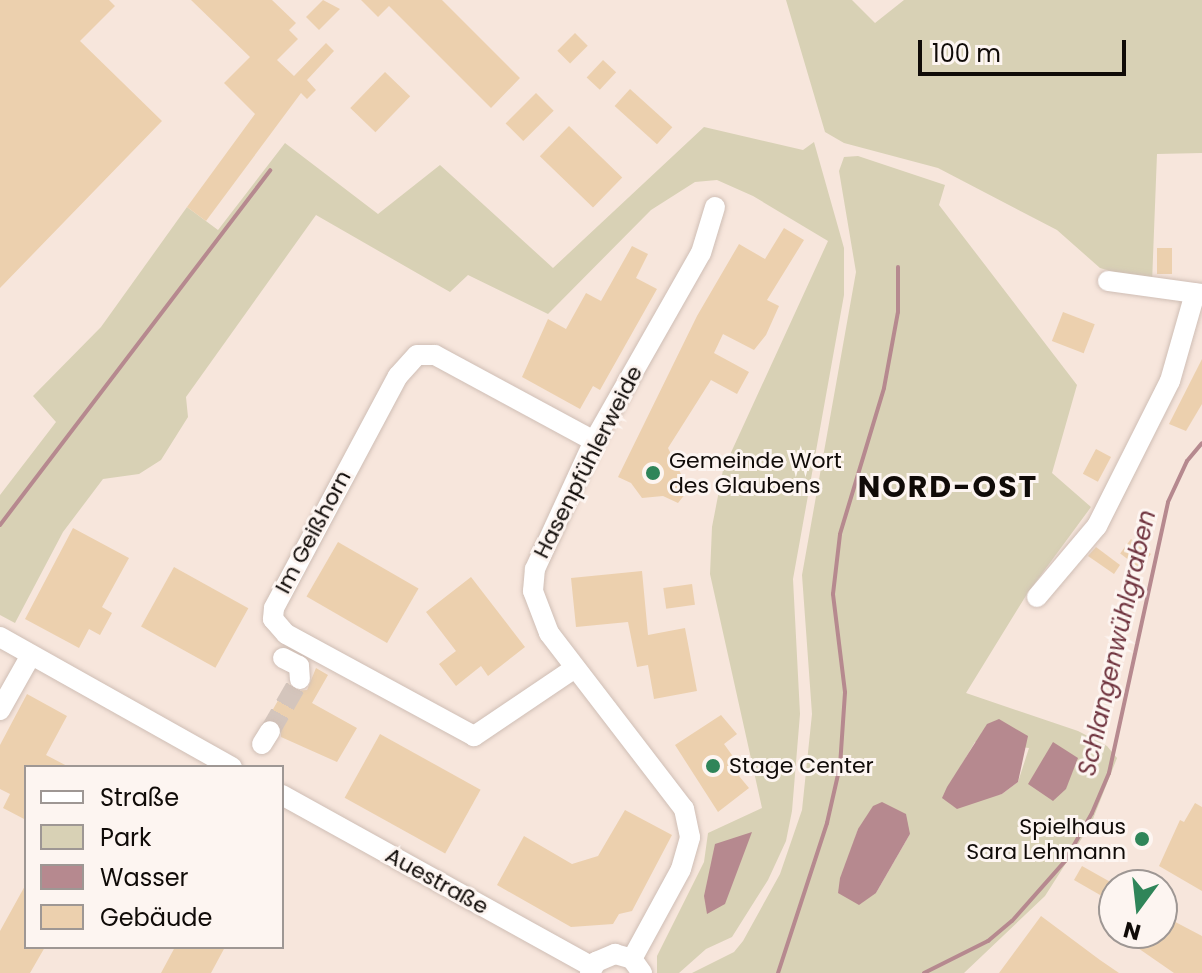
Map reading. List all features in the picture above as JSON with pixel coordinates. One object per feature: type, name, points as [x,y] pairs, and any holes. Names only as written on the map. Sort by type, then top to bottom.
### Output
[{"type":"street","name":"Hasenpfühlerweide","points":[[637,966],[681,869],[690,837],[677,795],[575,668],[539,613],[535,569],[594,441],[701,253],[715,207]]},
{"type":"street","points":[[1037,597],[1097,526],[1170,381],[1198,294],[1108,281]]},
{"type":"street","name":"Im Geißhorn","points":[[575,668],[474,736],[462,733],[286,634],[273,619],[274,608],[398,376],[417,355],[435,355],[594,441]]},
{"type":"street","points":[[0,637],[228,765]]},
{"type":"street","points":[[0,710],[31,655]]},
{"type":"street","points":[[283,658],[299,666],[300,679]]},
{"type":"street","name":"Auestraße","points":[[284,796],[591,970],[615,954],[637,966]]},
{"type":"green space","points":[[786,0],[852,0],[875,23],[904,0],[1202,0],[1202,153],[1157,154],[1152,283],[1100,268],[1057,230],[938,168],[844,143],[825,132]]},
{"type":"green space","points":[[704,127],[803,150],[814,142],[844,248],[844,295],[793,579],[800,714],[792,811],[786,841],[768,880],[732,937],[706,949],[679,973],[657,973],[657,956],[704,862],[708,833],[762,808],[710,574],[712,527],[723,470],[828,241],[753,196],[717,180],[695,182],[651,210],[548,314],[468,275],[450,292],[316,215],[186,397],[188,417],[161,460],[139,474],[103,479],[63,532],[15,623],[0,615],[0,495],[56,422],[33,396],[101,327],[187,207],[218,230],[285,143],[378,214],[440,165],[553,268]]},
{"type":"green space","points":[[858,156],[945,185],[939,205],[1077,385],[1052,473],[1091,507],[1027,594],[966,693],[1078,731],[1107,746],[1117,758],[1091,824],[1045,896],[964,973],[692,973],[734,952],[743,941],[780,874],[802,810],[812,714],[802,575],[856,272],[839,171],[844,157]],"holes":[[[975,742],[1029,748],[1018,782],[1002,794],[988,797],[962,764]],[[858,829],[910,834],[876,893],[838,893]]]},
{"type":"water","points":[[999,719],[1028,736],[1018,782],[1002,794],[957,809],[942,798],[947,787],[987,724]]},
{"type":"water","points":[[1053,742],[1078,758],[1066,789],[1053,801],[1028,784]]},
{"type":"water","points":[[882,802],[906,814],[910,834],[876,893],[859,905],[838,893],[840,878],[858,829],[873,806]]},
{"type":"water","points":[[752,832],[725,904],[707,914],[704,896],[715,844]]},
{"type":"building","points":[[0,0],[109,0],[115,6],[80,41],[162,121],[0,288]]},
{"type":"building","points":[[191,0],[272,0],[296,23],[289,30],[298,39],[277,60],[294,76],[326,43],[334,51],[307,80],[316,90],[307,99],[301,93],[206,221],[187,207],[255,114],[224,83],[250,57]]},
{"type":"building","points":[[323,0],[340,9],[319,30],[306,17]]},
{"type":"building","points":[[361,0],[442,0],[520,78],[491,108],[389,6],[378,17]]},
{"type":"building","points":[[575,33],[588,46],[570,63],[557,51]]},
{"type":"building","points":[[603,60],[616,72],[600,90],[587,78]]},
{"type":"building","points":[[385,72],[410,96],[375,132],[350,108]]},
{"type":"building","points":[[630,89],[672,127],[657,144],[615,106]]},
{"type":"building","points":[[536,93],[554,111],[523,141],[506,123]]},
{"type":"building","points":[[569,126],[622,177],[593,208],[540,156]]},
{"type":"building","points":[[784,228],[804,240],[767,300],[779,306],[766,335],[754,350],[723,334],[714,353],[749,372],[737,394],[711,380],[668,448],[683,478],[694,483],[678,503],[663,496],[642,498],[631,483],[618,477],[697,316],[739,244],[765,259]]},
{"type":"building","points":[[632,246],[648,254],[636,278],[657,289],[600,390],[593,386],[580,409],[522,377],[548,319],[566,329],[586,293],[601,301]]},
{"type":"building","points":[[1157,248],[1172,248],[1172,274],[1157,274]]},
{"type":"building","points":[[1063,312],[1095,324],[1084,353],[1052,341]]},
{"type":"building","points":[[1202,359],[1202,404],[1186,431],[1169,424]]},
{"type":"building","points":[[1096,449],[1111,457],[1098,482],[1083,474]]},
{"type":"building","points":[[73,528],[129,558],[102,607],[112,613],[100,635],[89,629],[79,648],[25,619]]},
{"type":"building","points":[[1131,539],[1151,554],[1140,568],[1120,553]]},
{"type":"building","points":[[338,542],[419,588],[387,643],[306,597]]},
{"type":"building","points":[[1096,547],[1120,565],[1114,574],[1088,556]]},
{"type":"building","points":[[174,567],[248,608],[215,668],[141,626]]},
{"type":"building","points":[[642,571],[648,635],[685,628],[697,691],[654,699],[648,665],[637,667],[628,622],[576,627],[571,578]]},
{"type":"building","points":[[471,577],[525,647],[488,676],[481,666],[456,686],[439,664],[456,651],[426,612]]},
{"type":"building","points":[[692,584],[695,605],[666,609],[663,588]]},
{"type":"building","points":[[316,668],[328,675],[312,703],[357,728],[337,762],[281,737],[281,724],[268,718],[288,683],[295,691],[307,690]]},
{"type":"building","points":[[27,694],[67,716],[46,755],[65,765],[24,765],[24,819],[3,808],[10,794],[0,789],[0,745]]},
{"type":"building","points":[[721,715],[737,734],[724,744],[737,762],[742,759],[739,776],[749,788],[718,812],[675,745]]},
{"type":"building","points":[[380,734],[481,790],[445,854],[345,798]]},
{"type":"building","points":[[1195,803],[1202,807],[1202,891],[1178,877],[1178,869],[1159,866],[1180,820],[1184,822]]},
{"type":"building","points":[[625,810],[672,835],[632,911],[619,914],[613,924],[571,927],[497,885],[524,836],[572,864],[598,856]]},
{"type":"building","points":[[1082,866],[1098,875],[1098,894],[1074,880]]},
{"type":"building","points":[[24,888],[24,949],[44,949],[30,973],[0,973],[0,931]]},
{"type":"building","points":[[1041,916],[1100,960],[1119,973],[999,973]]},
{"type":"building","points":[[1178,923],[1202,936],[1202,973],[1174,973],[1139,949],[1178,949]]},
{"type":"building","points":[[174,949],[224,949],[211,973],[161,973]]},
{"type":"waterway","points":[[0,525],[270,170]]},
{"type":"waterway","points":[[778,973],[827,823],[840,766],[845,692],[833,594],[840,534],[884,388],[898,312],[898,267]]},
{"type":"waterway","name":"Schlangenwühlgraben","points":[[924,973],[988,941],[1012,921],[1065,861],[1092,813],[1109,773],[1168,502],[1187,461],[1202,443]]},
{"type":"tunnel","points":[[270,731],[300,679]]},
{"type":"place","name":"Gemeinde Wort des Glaubens","points":[[653,473]]},
{"type":"place","name":"Stage Center","points":[[713,766]]},
{"type":"place","name":"Spielhaus Sara Lehmann","points":[[1142,839]]},
{"type":"district","name":"NORD-OST","points":[[948,487]]}]
